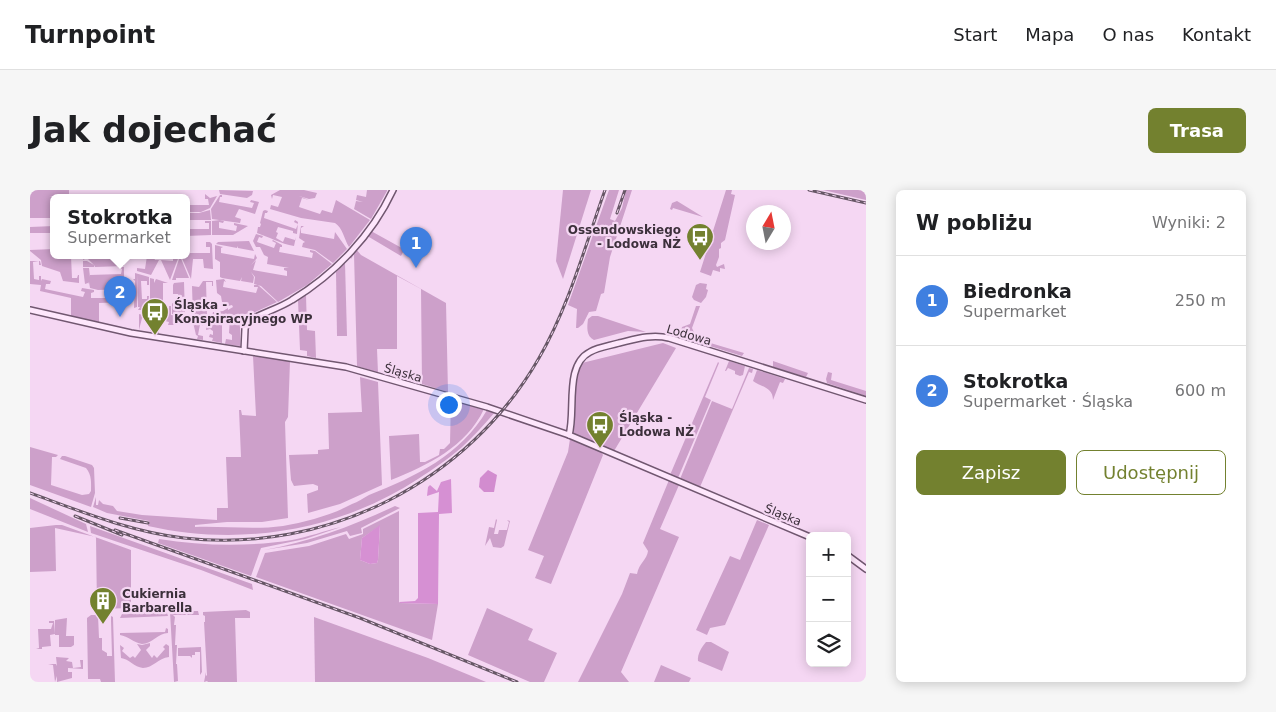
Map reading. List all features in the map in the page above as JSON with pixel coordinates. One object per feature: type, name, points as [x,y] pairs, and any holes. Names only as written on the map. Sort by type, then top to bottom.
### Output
[{"type":"street","points":[[244,351],[245,325],[247,322],[305,292],[336,267],[352,251],[370,228],[393,190]]},
{"type":"street","name":"Śląska","points":[[30,310],[131,332],[351,368],[487,407],[569,435],[806,535]]},
{"type":"street","name":"Lodowa","points":[[569,435],[572,420],[574,374],[584,357],[602,347],[649,336],[669,338],[866,400]]},
{"type":"street","points":[[851,559],[866,569]]},
{"type":"shaded area","points":[[30,190],[69,190],[69,194],[50,194],[50,218],[30,218]]},
{"type":"shaded area","points":[[219,190],[253,191],[252,195],[247,198],[220,194]]},
{"type":"shaded area","points":[[280,190],[304,190],[317,193],[315,198],[309,199],[299,196],[309,200],[302,198],[299,207],[320,214],[322,210],[332,213],[336,200],[370,220],[349,247],[342,231],[335,223],[301,218],[270,209],[271,205],[278,207],[282,197],[273,195],[272,199],[271,195]]},
{"type":"shaded area","points":[[367,190],[387,190],[371,219],[354,209],[356,201],[363,202],[356,200],[357,195],[366,197]]},
{"type":"shaded area","points":[[563,190],[591,190],[563,279],[556,261]]},
{"type":"shaded area","points":[[609,190],[619,190],[610,219],[615,221],[622,208],[626,190],[632,190],[610,257],[604,293],[601,294],[596,311],[589,312],[583,324],[576,328],[577,309],[568,305]]},
{"type":"shaded area","points":[[726,190],[732,190],[731,194],[735,195],[725,240],[721,243],[716,265],[717,267],[724,264],[725,269],[720,268],[720,272],[713,270],[711,276],[700,272]]},
{"type":"shaded area","points":[[823,190],[866,190],[866,200]]},
{"type":"shaded area","points":[[205,194],[210,198],[217,196],[210,208],[201,212],[190,212],[190,205],[209,205],[208,199],[205,199]]},
{"type":"shaded area","points":[[220,195],[222,197],[220,197],[219,202],[252,208],[254,203],[250,202],[251,200],[259,202],[255,214],[239,209],[235,217],[241,219],[240,223],[212,219],[211,209]]},
{"type":"shaded area","points":[[677,201],[703,217],[673,208],[672,210],[670,209],[672,203]]},
{"type":"shaded area","points":[[210,210],[211,220],[190,220],[190,213]]},
{"type":"shaded area","points":[[263,211],[268,211],[265,213],[264,218],[296,229],[298,225],[297,234],[278,227],[276,232],[278,233],[276,238],[283,242],[285,237],[295,240],[296,237],[294,246],[257,233]]},
{"type":"shaded area","points":[[205,221],[211,221],[211,235],[190,236],[190,229],[209,229],[209,223],[205,223]]},
{"type":"shaded area","points":[[212,221],[224,221],[223,223],[219,222],[219,228],[236,231],[237,226],[234,223],[248,226],[233,235],[212,235]]},
{"type":"shaded area","points":[[50,226],[50,233],[30,233],[30,227]]},
{"type":"shaded area","points":[[301,226],[304,226],[301,228],[301,233],[334,239],[335,232],[347,249],[333,263],[315,250],[302,247],[305,242],[299,238]]},
{"type":"shaded area","points":[[371,231],[409,252],[404,250],[401,256],[369,237],[367,235]]},
{"type":"shaded area","points":[[256,234],[263,236],[262,238],[259,237],[257,242],[274,248],[276,243],[273,240],[282,245],[279,252],[312,258],[313,253],[310,250],[315,251],[332,264],[307,285],[278,302],[261,286],[254,284],[255,277],[251,272],[254,277],[253,283],[241,281],[242,277],[240,281],[220,277],[220,262],[215,259],[215,245],[223,247],[221,248],[221,253],[254,259],[255,254],[257,258],[251,265],[256,260],[253,270],[287,276],[287,271],[284,268],[289,268],[267,264],[268,257],[264,255],[260,247],[256,247],[253,241]]},
{"type":"shaded area","points":[[249,241],[254,251],[238,248],[237,246],[237,248],[216,244],[218,242]]},
{"type":"shaded area","points":[[206,242],[212,244],[213,269],[204,268],[203,259],[193,259],[191,279],[182,259],[190,259],[190,253],[210,253],[210,247],[206,247]]},
{"type":"shaded area","points":[[50,249],[50,259],[71,259],[72,278],[77,278],[79,275],[79,283],[63,281],[60,272],[42,266],[41,260],[30,250]]},
{"type":"shaded area","points":[[356,249],[361,255],[446,303],[448,392],[422,384],[421,289],[397,276],[397,349],[377,349],[378,373],[357,366],[354,254],[351,259],[350,256]]},
{"type":"shaded area","points":[[88,259],[124,259],[124,266],[95,267]]},
{"type":"shaded area","points":[[147,259],[159,260],[151,275],[137,271],[137,268],[145,269]]},
{"type":"shaded area","points":[[173,259],[178,259],[170,280],[161,260],[173,261]]},
{"type":"shaded area","points":[[179,259],[181,259],[189,278],[176,278],[176,280],[172,280]]},
{"type":"shaded area","points":[[30,261],[39,261],[33,262],[34,279],[39,280],[39,276],[41,276],[41,281],[42,279],[51,281],[50,284],[46,284],[45,289],[83,297],[85,292],[81,291],[82,288],[94,290],[91,293],[91,298],[122,298],[122,292],[119,290],[125,290],[125,302],[99,303],[99,322],[71,316],[71,298],[40,291],[41,285],[30,284]]},
{"type":"shaded area","points":[[83,261],[87,261],[94,265],[94,267],[83,267]]},
{"type":"shaded area","points":[[345,263],[347,336],[337,336],[336,272]]},
{"type":"shaded area","points":[[118,267],[124,267],[124,289],[98,290],[90,288],[89,282],[85,284],[83,268],[89,268],[90,277],[90,275],[121,274],[122,269]]},
{"type":"shaded area","points":[[135,273],[149,277],[149,285],[147,285],[147,281],[141,281],[142,299],[147,299],[147,296],[149,296],[148,304],[144,307],[154,306],[154,302],[150,302],[150,278],[154,279],[154,283],[156,279],[168,283],[163,283],[163,310],[169,310],[169,306],[171,306],[171,315],[180,316],[179,321],[176,321],[175,325],[168,325],[169,322],[165,321],[166,314],[159,312],[159,333],[150,331],[151,316],[142,318],[139,330],[139,314],[143,315],[143,310],[138,310],[140,307],[138,307],[137,275],[137,307],[134,308],[135,281],[133,279],[135,279]]},
{"type":"shaded area","points":[[224,279],[226,282],[224,281],[223,287],[256,293],[258,287],[254,287],[254,285],[258,285],[277,302],[240,319],[240,346],[225,344],[226,339],[232,340],[232,335],[229,333],[230,319],[220,319],[222,343],[212,341],[213,338],[209,337],[210,334],[213,335],[213,331],[210,329],[206,330],[207,321],[204,321],[202,326],[200,324],[198,335],[203,336],[203,340],[187,338],[197,339],[198,336],[196,335],[192,318],[172,314],[172,303],[179,304],[178,294],[173,294],[174,283],[184,282],[185,316],[191,317],[192,313],[193,318],[192,286],[199,287],[203,281],[213,281],[213,286],[212,282],[206,282],[207,316],[212,316],[214,312],[215,316],[215,312],[228,308],[228,310],[233,307],[222,302],[221,296],[217,293],[216,280]]},
{"type":"shaded area","points":[[700,283],[707,284],[706,289],[708,290],[706,297],[701,303],[692,297],[696,285]]},
{"type":"shaded area","points":[[306,295],[307,330],[315,331],[316,358],[307,356],[307,351],[300,350],[298,300]]},
{"type":"shaded area","points":[[696,306],[700,306],[692,328],[697,339],[744,353],[742,356],[684,338],[681,332],[682,327],[690,324]]},
{"type":"shaded area","points":[[592,316],[598,316],[646,332],[628,331],[594,340],[588,334],[587,328],[588,319]]},
{"type":"shaded area","points":[[663,343],[676,348],[614,451],[575,435],[573,431],[573,405],[576,379],[582,363]]},
{"type":"shaded area","points":[[253,356],[290,361],[288,417],[285,422],[288,518],[262,522],[227,522],[195,525],[195,527],[261,528],[283,526],[336,512],[436,463],[464,440],[487,410],[495,412],[461,448],[418,479],[387,497],[355,511],[322,522],[288,530],[218,535],[148,526],[149,521],[107,513],[93,507],[96,497],[96,505],[98,505],[99,500],[103,504],[113,506],[117,511],[142,515],[217,520],[217,508],[228,508],[226,457],[241,457],[239,410],[241,410],[242,415],[256,416]]},
{"type":"shaded area","points":[[729,361],[745,366],[743,375],[735,374],[735,371],[728,368],[725,371]]},
{"type":"shaded area","points":[[773,361],[808,373],[806,377],[773,367]]},
{"type":"shaded area","points":[[718,362],[705,397],[711,400],[678,478],[670,475]]},
{"type":"shaded area","points":[[749,368],[753,369],[752,373],[749,372],[700,487],[680,479],[712,401],[732,409]]},
{"type":"shaded area","points":[[757,370],[785,379],[783,383],[780,382],[773,400],[769,390],[753,381]]},
{"type":"shaded area","points":[[828,372],[832,373],[831,380],[866,391],[866,396],[827,383]]},
{"type":"shaded area","points":[[360,377],[378,382],[382,485],[340,504],[308,513],[307,494],[318,490],[318,486],[313,484],[294,486],[291,480],[289,455],[318,454],[318,450],[329,449],[328,413],[362,412]]},
{"type":"shaded area","points":[[451,400],[484,409],[467,434],[445,453],[419,468],[391,480],[389,436],[419,434],[420,462],[425,462],[439,455],[440,449],[444,449],[450,443]]},
{"type":"shaded area","points":[[570,439],[601,452],[603,455],[551,584],[535,578],[544,556],[528,550],[568,452]]},
{"type":"shaded area","points":[[30,447],[58,455],[52,457],[51,485],[82,495],[89,494],[91,491],[91,479],[88,471],[86,468],[60,459],[62,456],[65,456],[92,465],[94,468],[95,493],[91,507],[30,485]]},
{"type":"shaded area","points":[[488,470],[497,475],[494,492],[484,492],[479,487],[480,478]]},
{"type":"shaded area","points":[[451,479],[452,513],[439,514],[438,604],[400,603],[415,601],[418,598],[418,513],[438,512],[439,492],[427,496],[428,487],[430,485],[437,491],[441,482]]},
{"type":"shaded area","points":[[669,480],[679,485],[660,529],[679,537],[621,672],[629,682],[578,682],[622,594],[630,573],[637,574],[639,567],[646,557],[648,551],[643,543]]},
{"type":"shaded area","points":[[30,498],[86,524],[88,532],[30,509]]},
{"type":"shaded area","points":[[395,506],[400,508],[361,528],[362,533],[350,536],[347,531],[307,543],[264,550],[298,543],[331,533]]},
{"type":"shaded area","points":[[399,511],[399,602],[438,604],[432,640],[256,577],[265,553],[309,546],[346,534],[349,539],[363,534],[363,529]],"holes":[[[380,526],[377,563],[370,564],[360,560],[362,538]]]},
{"type":"shaded area","points":[[496,519],[494,534],[498,534],[499,530],[507,530],[509,522],[507,520],[510,521],[504,546],[501,548],[493,547],[490,538],[485,546],[489,527],[494,528]]},
{"type":"shaded area","points":[[757,520],[769,525],[725,625],[710,628],[707,635],[696,630],[730,556],[740,560]]},
{"type":"shaded area","points":[[62,525],[94,537],[55,528],[56,571],[30,572],[30,528]]},
{"type":"shaded area","points":[[380,525],[377,563],[370,564],[360,560],[362,538]]},
{"type":"shaded area","points":[[90,526],[252,584],[253,590],[201,570],[91,533]]},
{"type":"shaded area","points":[[341,527],[305,539],[261,548],[251,576],[158,543],[159,539],[209,544],[259,544],[292,540]]},
{"type":"shaded area","points":[[96,537],[131,550],[131,608],[97,609]]},
{"type":"shaded area","points":[[487,608],[533,629],[528,640],[557,653],[544,682],[530,682],[468,655]]},
{"type":"shaded area","points":[[246,610],[250,612],[250,618],[235,618],[237,682],[204,682],[206,672],[207,675],[205,616],[203,612]]},
{"type":"shaded area","points":[[190,611],[198,611],[199,615],[187,615]]},
{"type":"shaded area","points":[[165,612],[168,616],[120,618],[122,614]]},
{"type":"shaded area","points":[[170,612],[181,612],[187,615],[173,615],[175,617],[174,625],[176,625],[175,645],[177,645],[176,664],[178,681],[174,682]]},
{"type":"shaded area","points":[[91,615],[98,615],[99,638],[102,638],[102,650],[107,653],[107,656],[112,656],[111,616],[113,617],[115,682],[101,682],[100,679],[88,679],[87,618]]},
{"type":"shaded area","points":[[314,617],[428,658],[486,682],[315,682]]},
{"type":"shaded area","points":[[67,618],[66,636],[74,636],[74,645],[71,647],[59,647],[59,635],[55,635],[55,620]]},
{"type":"shaded area","points":[[49,621],[54,621],[55,634],[50,635],[51,646],[36,649],[39,648],[38,629],[51,629],[53,623],[49,623]]},
{"type":"shaded area","points":[[166,628],[168,633],[164,633],[146,644],[120,635],[120,633],[165,632]]},
{"type":"shaded area","points":[[706,642],[711,642],[729,652],[722,671],[698,661],[701,648]]},
{"type":"shaded area","points":[[150,643],[146,650],[152,658],[154,655],[157,658],[165,649],[163,647],[166,644],[169,646],[169,657],[147,668],[137,666],[121,658],[120,645],[124,648],[122,651],[130,658],[133,656],[135,658],[141,650],[137,644]]},
{"type":"shaded area","points":[[201,647],[202,672],[200,675],[200,652],[195,652],[192,658],[190,656],[178,656],[178,648]]},
{"type":"shaded area","points":[[56,657],[69,658],[66,661],[72,662],[73,668],[81,667],[80,660],[83,660],[83,669],[68,668],[68,672],[72,672],[72,678],[57,682],[57,676],[55,682],[53,665],[48,664],[56,664],[57,666]]},
{"type":"shaded area","points":[[661,665],[691,678],[689,682],[654,682]]},
{"type":"railway","points":[[30,493],[106,520],[145,531],[184,538],[237,540],[290,534],[340,521],[388,500],[433,474],[474,441],[509,402],[539,358],[550,338],[568,297],[605,190]]},
{"type":"railway","points":[[617,213],[625,190]]},
{"type":"railway","points":[[809,190],[866,203]]},
{"type":"railway","points":[[75,516],[122,535]]},
{"type":"railway","points":[[120,518],[148,523]]},
{"type":"railway","points":[[115,530],[360,618],[517,682]]},
{"type":"place","name":"Ossendowskiego - Lodowa NŻ","points":[[700,261]]},
{"type":"place","name":"Biedronka","points":[[416,268]]},
{"type":"place","name":"Stokrotka","points":[[120,317]]},
{"type":"place","name":"Śląska - Konspiracyjnego WP","points":[[155,336]]},
{"type":"place","name":"Śląska - Lodowa NŻ","points":[[600,449]]},
{"type":"place","name":"Cukiernia Barbarella","points":[[103,625]]}]
